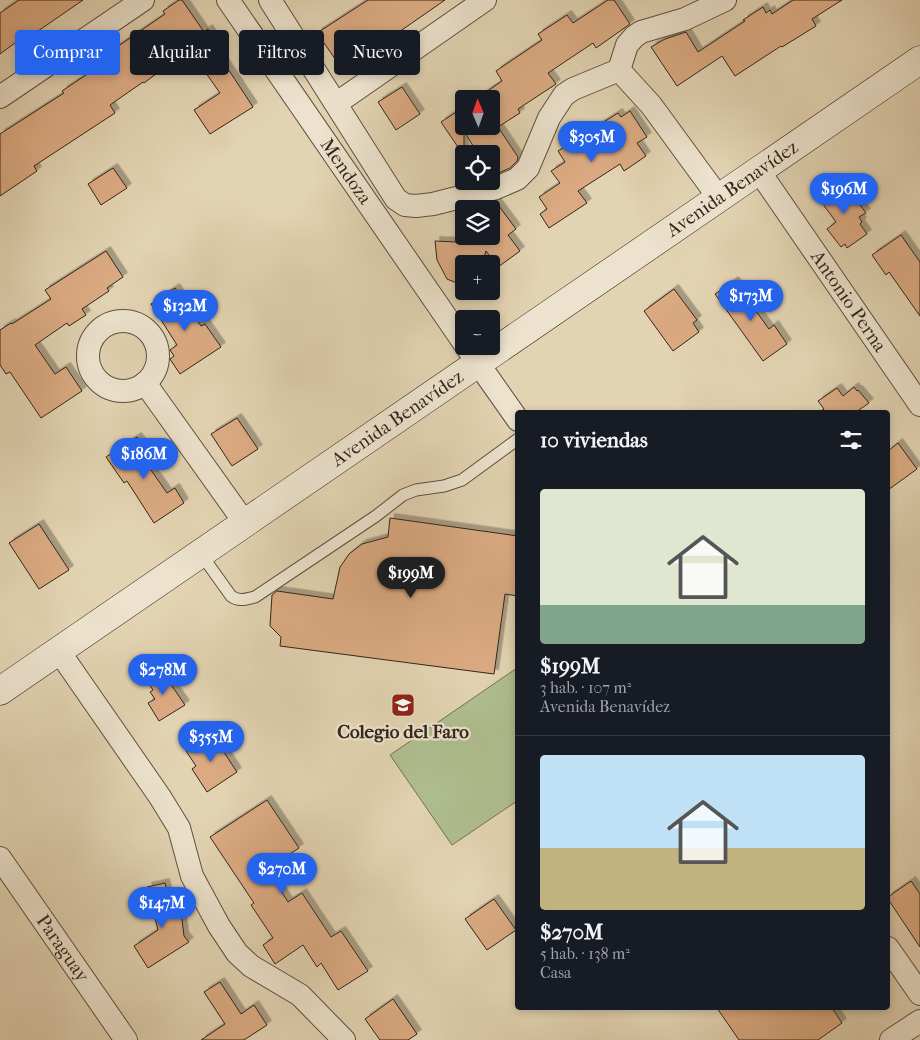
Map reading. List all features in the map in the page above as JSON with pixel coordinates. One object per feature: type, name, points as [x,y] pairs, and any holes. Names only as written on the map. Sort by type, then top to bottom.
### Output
[{"type":"main road","name":"Avenida Benavídez","points":[[500,332],[719,198],[920,60]]},
{"type":"main road","name":"Avenida Benavídez","points":[[0,691],[245,524],[464,355]]},
{"type":"street","points":[[0,97],[143,0]]},
{"type":"street","name":"Mendoza","points":[[228,0],[455,331]]},
{"type":"street","points":[[270,0],[337,103],[396,199],[405,205],[433,204],[496,188],[517,179],[528,168],[549,118],[564,95],[572,89],[619,70]]},
{"type":"street","points":[[337,103],[485,0]]},
{"type":"street","points":[[619,70],[627,45],[642,32],[691,17],[725,0]]},
{"type":"street","points":[[619,70],[651,105],[719,198]]},
{"type":"street","name":"Antonio Perna","points":[[759,171],[920,405]]},
{"type":"street","name":"Mendoza","points":[[472,355],[515,416]]},
{"type":"street","points":[[145,383],[245,524]]},
{"type":"street","points":[[58,650],[160,796],[179,828],[192,876],[219,926],[237,953],[251,966],[300,995],[344,1040]]},
{"type":"street","name":"Paraguay","points":[[0,858],[126,1040]]},
{"type":"street","points":[[890,951],[919,992]]},
{"type":"street","points":[[891,1040],[920,1021]]},
{"type":"lane","points":[[201,554],[231,596],[243,600],[255,597],[376,516],[403,495],[416,490],[444,486],[462,480],[515,441]]},
{"type":"green space","points":[[515,669],[515,802],[452,845],[390,755]]},
{"type":"building","points":[[19,0],[83,0],[40,30],[15,30],[15,43],[0,54],[0,13]]},
{"type":"building","points":[[179,0],[182,0],[203,30],[142,30],[165,14],[163,11]]},
{"type":"building","points":[[368,0],[445,0],[402,30],[334,30],[334,57],[324,43],[324,30],[322,30]]},
{"type":"building","points":[[608,0],[614,0],[630,24],[596,48],[593,43],[548,73],[556,84],[518,109],[520,113],[500,126],[500,90],[489,90],[502,81],[496,71],[542,40],[538,34],[567,15],[573,23]]},
{"type":"building","points":[[793,0],[842,0],[812,19],[816,26],[735,76],[722,56],[677,86],[651,47],[665,39],[686,32],[698,52],[763,7],[766,13],[770,10],[772,14]]},
{"type":"building","points":[[130,38],[130,75],[155,75],[110,105],[115,113],[34,166],[37,171],[0,196],[0,134],[64,93],[62,91],[86,75],[120,75],[120,45]]},
{"type":"building","points":[[229,70],[253,107],[210,134],[194,110],[220,93],[207,75],[229,75]]},
{"type":"building","points":[[402,87],[420,114],[396,130],[378,102]]},
{"type":"building","points":[[630,111],[647,137],[637,143],[646,156],[624,171],[620,164],[578,191],[587,203],[549,228],[540,214],[547,209],[539,197],[560,183],[551,171],[565,162],[558,151],[618,113],[621,117]]},
{"type":"building","points":[[455,113],[455,135],[464,135],[464,145],[457,145],[441,122]]},
{"type":"building","points":[[500,130],[518,157],[517,161],[510,168],[500,172],[500,145],[473,145],[466,135],[500,135]]},
{"type":"building","points":[[113,168],[127,188],[101,205],[88,184]]},
{"type":"building","points":[[834,184],[840,191],[847,187],[866,213],[859,217],[862,222],[860,224],[867,234],[847,248],[845,244],[841,247],[827,229],[836,222],[817,196]]},
{"type":"building","points":[[500,207],[516,229],[508,235],[520,251],[500,266],[500,255],[489,255],[486,251],[485,255],[455,255],[455,282],[447,279],[437,260],[435,241],[455,242],[455,245],[500,245]]},
{"type":"building","points":[[901,235],[920,262],[920,316],[889,272],[886,275],[872,255]]},
{"type":"building","points":[[106,251],[123,277],[107,288],[109,291],[82,309],[86,315],[69,326],[67,323],[35,345],[55,374],[66,367],[82,391],[41,418],[10,372],[6,374],[0,365],[0,330],[51,299],[45,290]]},
{"type":"building","points":[[734,281],[769,329],[774,325],[787,344],[763,361],[715,294]]},
{"type":"building","points":[[175,288],[201,326],[205,324],[221,347],[180,374],[170,359],[174,356],[170,350],[177,345],[151,304]]},
{"type":"building","points":[[674,289],[697,320],[693,323],[699,332],[673,351],[644,311]]},
{"type":"building","points":[[854,387],[869,403],[859,410],[822,410],[824,409],[818,401],[837,388],[843,396]]},
{"type":"building","points":[[237,418],[258,449],[232,466],[211,434]]},
{"type":"building","points":[[137,437],[148,453],[142,457],[167,493],[175,488],[184,503],[154,523],[127,481],[124,483],[106,457]]},
{"type":"building","points":[[898,443],[917,469],[890,489],[890,449]]},
{"type":"building","points":[[390,518],[515,536],[515,596],[505,594],[494,674],[280,646],[281,637],[270,626],[272,595],[277,591],[333,599],[340,567],[349,554],[362,544],[388,537]]},
{"type":"building","points":[[39,524],[69,570],[39,589],[9,543]]},
{"type":"building","points":[[161,670],[185,705],[159,721],[148,703],[155,699],[150,692],[153,690],[146,680]]},
{"type":"building","points":[[212,734],[237,772],[207,792],[192,769],[196,766],[186,751]]},
{"type":"building","points":[[267,800],[299,848],[267,869],[288,902],[302,893],[331,937],[341,931],[368,971],[338,990],[321,963],[317,967],[303,945],[275,964],[263,945],[273,938],[251,905],[254,903],[210,837]]},
{"type":"building","points":[[911,881],[920,894],[920,947],[890,902],[890,896]]},
{"type":"building","points":[[165,883],[172,912],[181,911],[184,936],[189,942],[148,968],[134,946],[158,930],[147,887]]},
{"type":"building","points":[[494,899],[515,931],[487,950],[465,919]]},
{"type":"building","points":[[220,982],[241,1014],[254,1005],[267,1025],[244,1040],[201,1040],[225,1024],[204,992]]},
{"type":"building","points":[[393,999],[417,1034],[408,1040],[380,1040],[365,1019]]},
{"type":"building","points":[[718,1010],[833,1010],[842,1023],[818,1040],[739,1040]]},
{"type":"place","name":"Colegio del Faro","points":[[403,705]]}]
